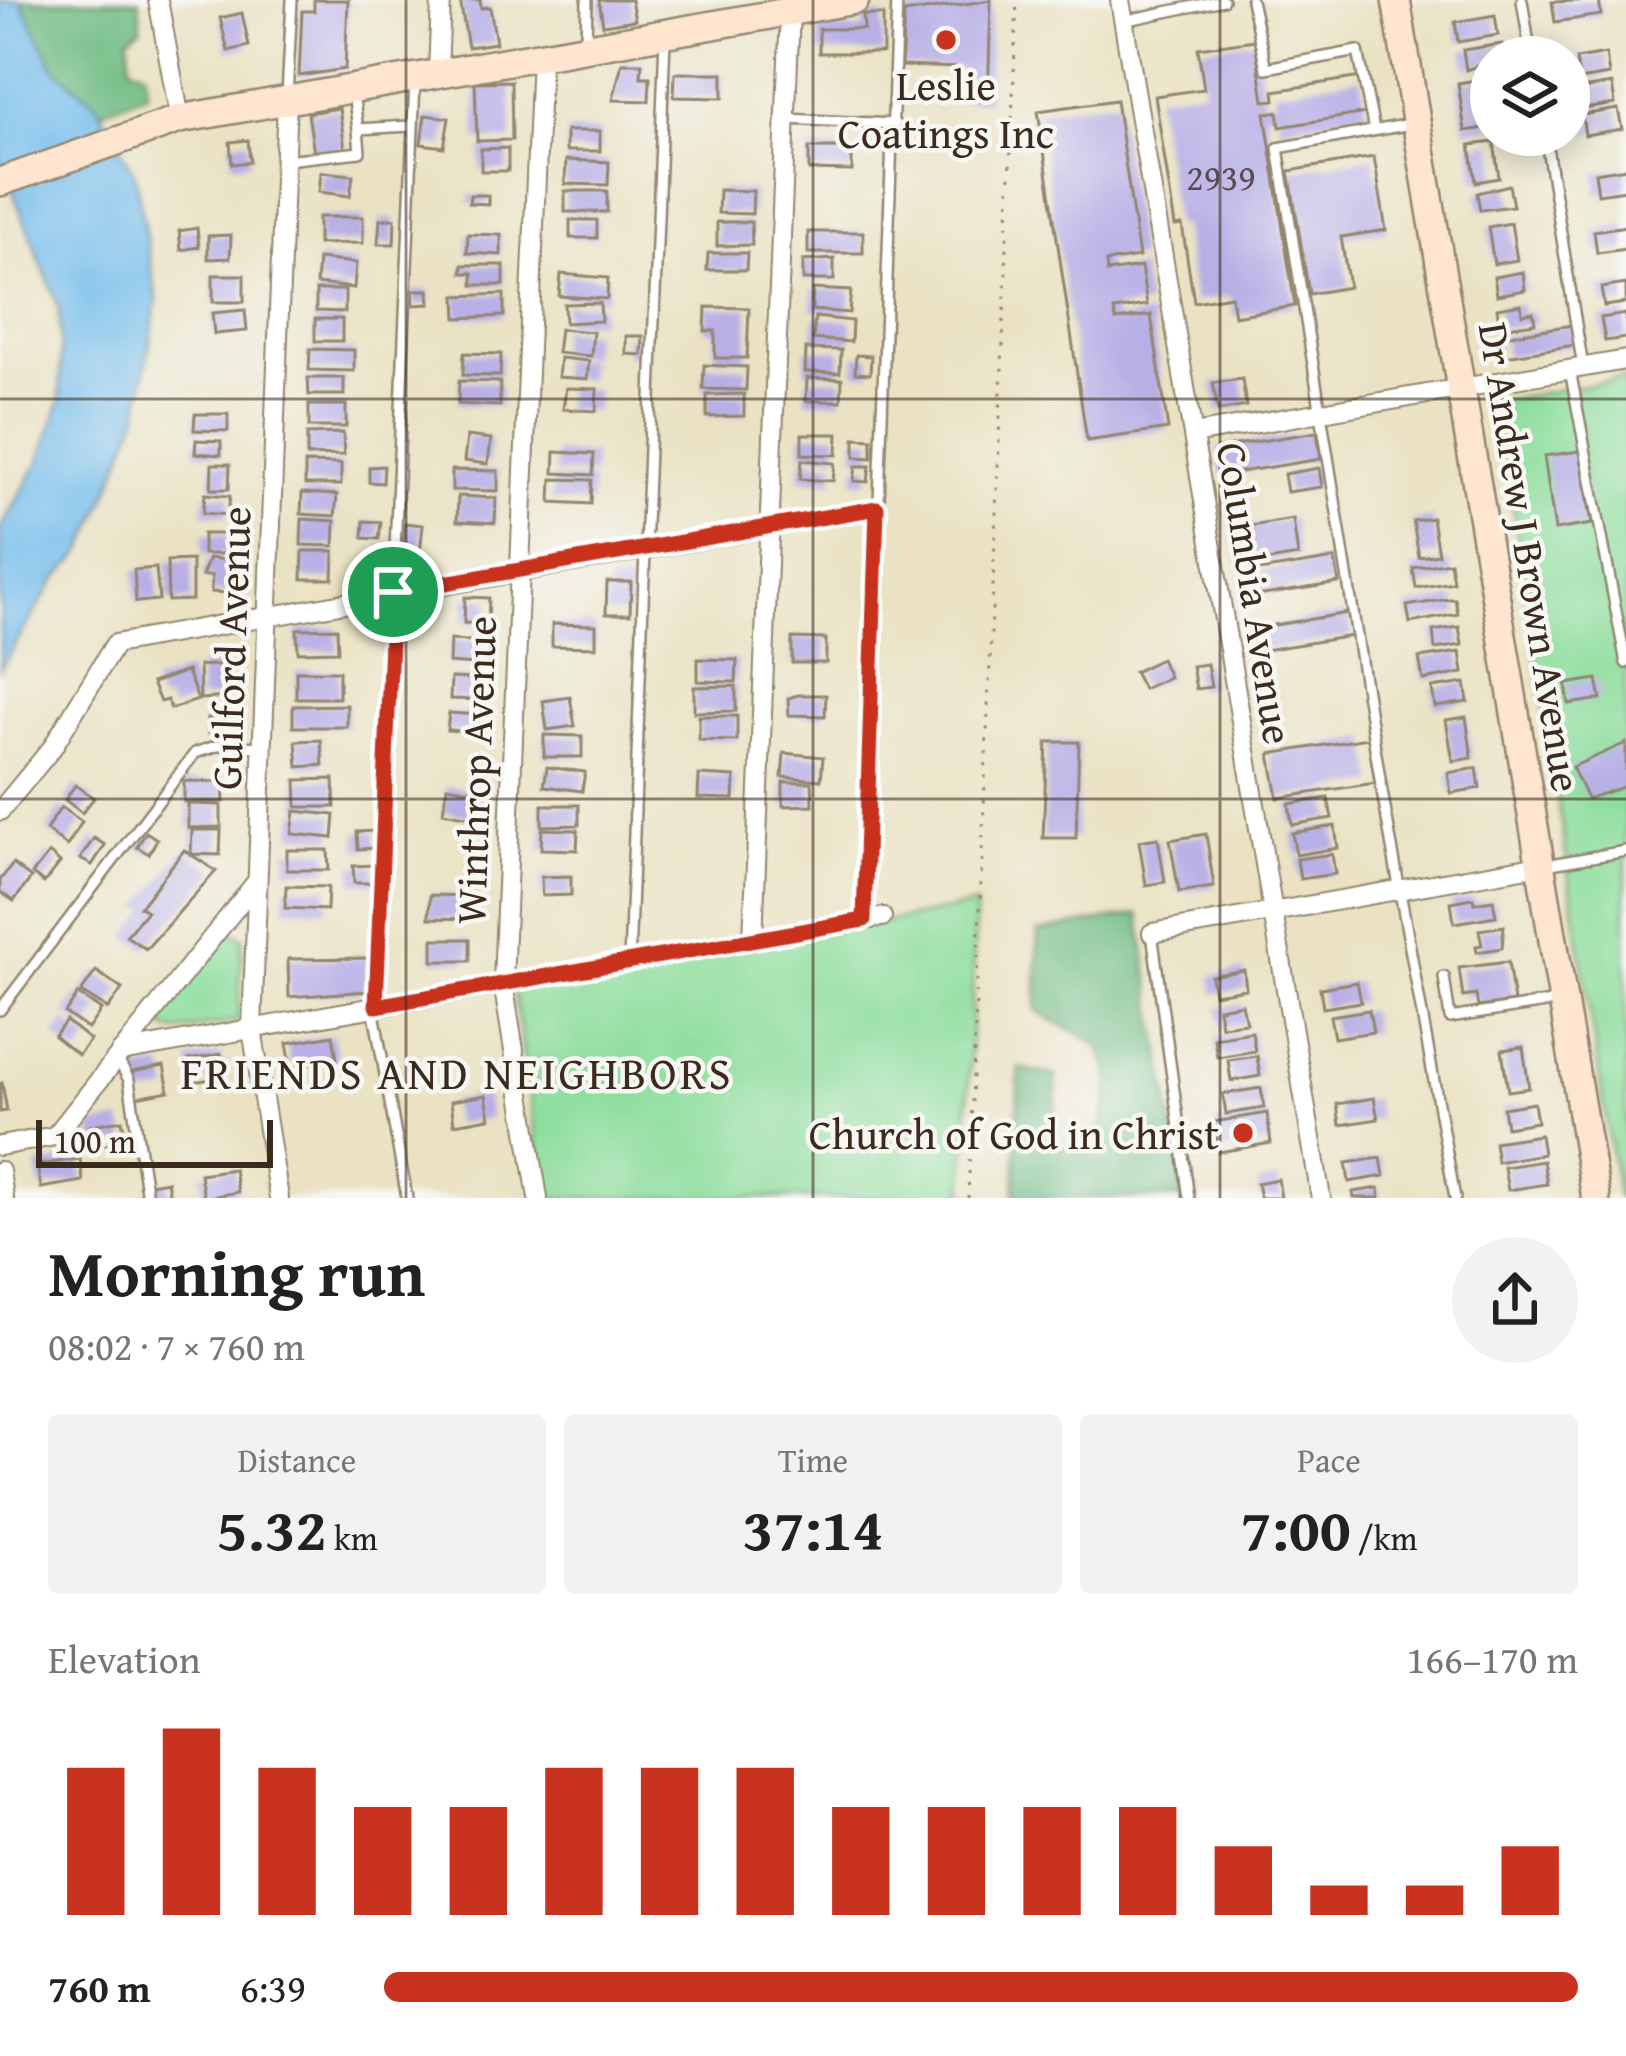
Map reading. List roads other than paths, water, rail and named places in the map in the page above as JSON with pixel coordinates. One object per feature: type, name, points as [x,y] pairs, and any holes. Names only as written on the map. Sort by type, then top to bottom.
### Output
[{"type":"main road","points":[[0,182],[180,119],[665,33],[728,11],[790,10],[855,0]]},
{"type":"main road","name":"Dr Andrew J Brown Avenue","points":[[1404,1],[1417,122],[1596,1198]]},
{"type":"street","points":[[158,0],[180,119]]},
{"type":"street","points":[[427,74],[441,0]]},
{"type":"street","points":[[753,940],[790,10]]},
{"type":"street","name":"Columbia Avenue","points":[[1122,10],[1321,1198]]},
{"type":"street","name":"Winthrop Avenue","points":[[538,1198],[503,983],[541,55]]},
{"type":"street","name":"Guilford Avenue","points":[[279,1198],[251,1029],[287,98]]},
{"type":"street","points":[[1193,434],[1626,361]]},
{"type":"street","points":[[0,812],[52,748],[115,644],[877,508]]},
{"type":"street","points":[[1152,933],[1540,866]]},
{"type":"street","points":[[0,1146],[55,1136],[257,881]]},
{"type":"street","points":[[119,1055],[873,919]]},
{"type":"street","points":[[0,1171],[4,1198]]},
{"type":"lane","points":[[287,98],[292,0]]},
{"type":"lane","points":[[585,46],[587,0]]},
{"type":"lane","points":[[873,919],[877,508],[897,0]]},
{"type":"lane","points":[[1122,10],[1223,0]]},
{"type":"lane","points":[[1251,0],[1266,68],[1358,51],[1374,130]]},
{"type":"lane","points":[[1522,0],[1528,36]]},
{"type":"lane","points":[[628,962],[665,33]]},
{"type":"lane","points":[[407,1198],[376,1006],[410,126],[427,74]]},
{"type":"lane","points":[[285,160],[360,152],[352,87]]},
{"type":"lane","points":[[786,119],[895,124]]},
{"type":"lane","points":[[1417,122],[1278,148],[1455,1198]]},
{"type":"lane","points":[[358,129],[410,126]]},
{"type":"lane","points":[[1547,156],[1626,663]]},
{"type":"lane","points":[[0,1010],[195,753],[219,745],[262,747]]},
{"type":"lane","points":[[1540,866],[1626,851]]},
{"type":"lane","points":[[1152,933],[1189,1198]]},
{"type":"lane","points":[[1444,977],[1450,1018],[1562,1000]]},
{"type":"lane","points":[[119,1055],[129,1080],[147,1198]]},
{"type":"water","points":[[0,0],[21,0],[55,69],[97,104],[135,174],[157,300],[138,416],[110,489],[84,550],[54,582],[0,669],[0,530],[40,460],[60,402],[61,352],[59,308],[0,159]]},
{"type":"place","name":"Leslie Coatings Inc","points":[[946,40]]},
{"type":"place","name":"Church of God in Christ","points":[[1243,1133]]},
{"type":"district","name":"FRIENDS AND NEIGHBORS","points":[[457,1072]]}]
